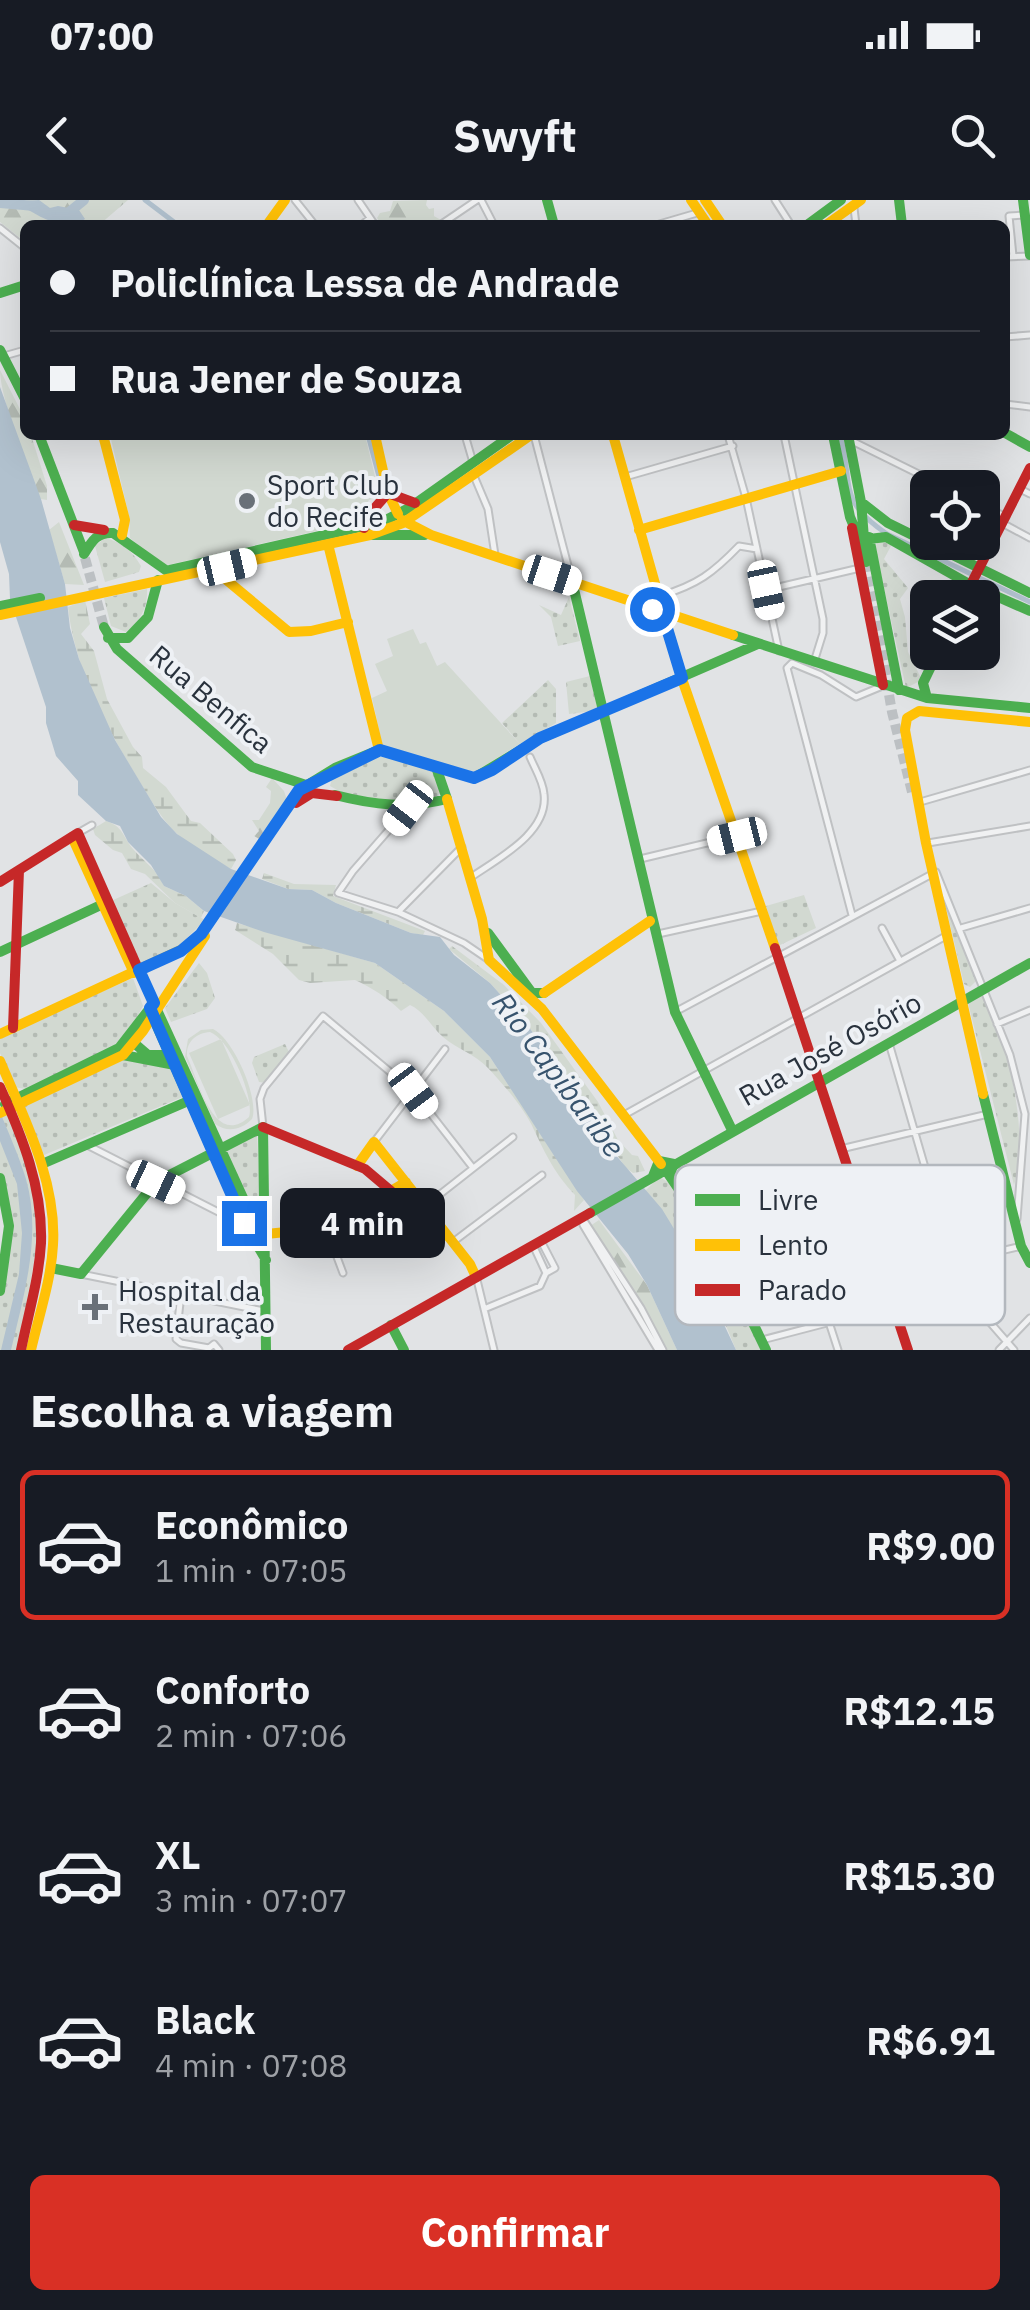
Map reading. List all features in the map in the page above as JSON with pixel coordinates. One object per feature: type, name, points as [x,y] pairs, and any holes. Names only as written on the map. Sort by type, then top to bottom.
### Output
[{"type":"main road","points":[[691,200],[705,220]]},
{"type":"main road","points":[[814,220],[841,200]]},
{"type":"main road","points":[[1024,200],[1030,255]]},
{"type":"main road","points":[[833,220],[858,203]]},
{"type":"main road","points":[[2,353],[20,389]]},
{"type":"main road","points":[[41,440],[85,556],[94,537],[123,532]]},
{"type":"main road","points":[[104,440],[124,520],[123,532]]},
{"type":"main road","points":[[376,440],[388,493],[401,518],[425,533],[814,662],[878,688],[927,698],[1029,704]]},
{"type":"main road","points":[[425,533],[418,523],[419,506],[505,440]]},
{"type":"main road","points":[[0,615],[8,607],[162,576],[218,570],[328,544],[401,518],[474,476],[526,440]]},
{"type":"main road","points":[[614,440],[682,678],[847,1165]]},
{"type":"main road","points":[[834,440],[864,562]]},
{"type":"main road","points":[[850,440],[900,690]]},
{"type":"main road","points":[[973,580],[1004,520],[1025,491],[1030,468]]},
{"type":"main road","points":[[640,530],[841,471]]},
{"type":"main road","points":[[388,493],[419,506]]},
{"type":"main road","points":[[367,531],[372,511],[388,493]]},
{"type":"main road","points":[[862,512],[878,688]]},
{"type":"main road","points":[[862,512],[888,523],[1030,610]]},
{"type":"main road","points":[[74,526],[123,532],[162,576]]},
{"type":"main road","points":[[218,570],[367,531],[425,533]]},
{"type":"main road","points":[[870,539],[883,536],[975,577],[1030,593]]},
{"type":"main road","points":[[328,544],[380,750]]},
{"type":"main road","points":[[218,570],[289,632],[348,622]]},
{"type":"main road","name":"Rua Benfica","points":[[162,576],[144,624],[128,638],[106,632],[136,666],[245,761],[272,776],[384,807],[445,803]]},
{"type":"main road","points":[[572,581],[650,921],[675,1012],[732,1130]]},
{"type":"main road","points":[[668,632],[680,624],[699,625]]},
{"type":"main road","points":[[6,1106],[119,1048],[173,986],[305,785],[380,750],[474,778],[540,738],[758,644]]},
{"type":"main road","points":[[927,698],[923,684],[930,670]]},
{"type":"main road","points":[[900,690],[923,684]]},
{"type":"main road","points":[[1000,1165],[926,843],[905,725],[914,712],[1030,722]]},
{"type":"main road","points":[[436,767],[482,919],[493,944],[532,993],[544,993],[650,921]]},
{"type":"main road","points":[[335,770],[327,784],[337,796]]},
{"type":"main road","points":[[272,776],[289,804]]},
{"type":"main road","points":[[255,857],[299,800],[312,793],[337,796]]},
{"type":"main road","points":[[0,882],[75,835]]},
{"type":"main road","points":[[75,835],[102,904],[136,972]]},
{"type":"main road","points":[[75,835],[266,1260]]},
{"type":"main road","points":[[12,1028],[19,870]]},
{"type":"main road","points":[[0,952],[102,904]]},
{"type":"main road","points":[[482,919],[488,960],[542,1009],[675,1179]]},
{"type":"main road","points":[[0,1034],[161,961],[205,933]]},
{"type":"main road","points":[[161,961],[174,972],[173,986]]},
{"type":"main road","name":"Rua José Osório","points":[[348,1350],[961,1001],[982,984],[995,982],[1030,962]]},
{"type":"main road","points":[[542,1009],[544,993]]},
{"type":"main road","points":[[6,1106],[123,1055],[153,1009]]},
{"type":"main road","points":[[153,1009],[168,1050],[194,1099]]},
{"type":"main road","points":[[134,1043],[138,1050],[158,1057],[166,1056],[168,1050]]},
{"type":"main road","points":[[123,1055],[175,1065]]},
{"type":"main road","points":[[0,1061],[6,1106],[42,1164],[54,1220],[51,1268],[31,1350]]},
{"type":"main road","points":[[815,1067],[834,1072]]},
{"type":"main road","points":[[0,1087],[27,1154],[41,1217],[37,1272],[21,1350]]},
{"type":"main road","points":[[42,1164],[194,1099]]},
{"type":"main road","points":[[263,1128],[266,1350]]},
{"type":"main road","points":[[51,1268],[80,1274],[156,1182],[263,1128],[358,1166],[390,1191]]},
{"type":"main road","points":[[358,1166],[374,1142],[476,1277]]},
{"type":"main road","points":[[0,1178],[9,1218],[0,1291]]},
{"type":"main road","points":[[249,1224],[266,1234],[295,1234],[325,1226],[406,1182]]},
{"type":"main road","points":[[1005,1185],[1021,1246],[1030,1263]]},
{"type":"main road","points":[[0,1238],[9,1218]]},
{"type":"main road","points":[[900,1325],[908,1350]]},
{"type":"main road","points":[[392,1326],[404,1350]]},
{"type":"main road","points":[[21,1350],[34,1335]]},
{"type":"street","points":[[295,200],[310,220]]},
{"type":"street","points":[[358,200],[368,220]]},
{"type":"street","points":[[448,220],[479,200]]},
{"type":"street","points":[[673,220],[700,212]]},
{"type":"street","points":[[1009,220],[1009,216],[1025,215]]},
{"type":"street","points":[[1010,226],[1013,256]]},
{"type":"street","points":[[0,228],[20,244]]},
{"type":"street","points":[[1010,256],[1030,255]]},
{"type":"street","points":[[466,440],[472,462]]},
{"type":"street","points":[[534,440],[572,581]]},
{"type":"street","points":[[730,440],[779,651]]},
{"type":"street","points":[[785,440],[823,633],[814,662]]},
{"type":"street","points":[[855,440],[912,470]]},
{"type":"street","points":[[625,477],[733,446]]},
{"type":"street","points":[[474,476],[488,509],[495,556]]},
{"type":"street","points":[[1000,517],[1030,538]]},
{"type":"street","points":[[657,597],[705,578],[724,565],[740,546],[758,549]]},
{"type":"street","points":[[766,590],[864,562]]},
{"type":"street","points":[[852,915],[786,670],[792,664],[822,675],[854,696],[878,688]]},
{"type":"street","points":[[470,878],[529,834],[541,817],[544,787],[530,757]]},
{"type":"street","points":[[919,807],[1030,770]]},
{"type":"street","points":[[408,808],[338,893],[398,912],[464,943],[488,960]]},
{"type":"street","points":[[75,835],[92,825]]},
{"type":"street","points":[[926,843],[1030,826]]},
{"type":"street","points":[[637,860],[737,836]]},
{"type":"street","points":[[398,912],[462,848]]},
{"type":"street","points":[[675,1012],[933,869],[942,880],[1010,1055],[1028,1113],[1016,1228]]},
{"type":"street","points":[[960,928],[1030,908]]},
{"type":"street","points":[[654,935],[762,911]]},
{"type":"street","points":[[882,928],[900,961]]},
{"type":"street","points":[[624,1115],[947,935]]},
{"type":"street","points":[[997,1024],[1030,1010]]},
{"type":"street","points":[[263,1128],[260,1099],[264,1088],[323,1016],[413,1091],[473,1168]]},
{"type":"street","points":[[889,1042],[923,1165]]},
{"type":"street","points":[[374,1142],[445,1049]]},
{"type":"street","points":[[842,1149],[988,1114]]},
{"type":"street","points":[[425,1206],[513,1137]]},
{"type":"street","points":[[88,1145],[156,1182],[249,1224]]},
{"type":"street","points":[[452,1242],[542,1175]]},
{"type":"street","points":[[1006,1189],[1021,1183]]},
{"type":"street","points":[[580,1217],[661,1350]]},
{"type":"street","points":[[325,1226],[343,1273]]},
{"type":"street","points":[[484,1310],[538,1288],[546,1272],[536,1242]]},
{"type":"street","points":[[1005,1250],[1021,1246]]},
{"type":"street","points":[[80,1274],[268,1312]]},
{"type":"street","points":[[476,1277],[494,1350]]},
{"type":"street","points":[[181,1294],[176,1339],[208,1349],[214,1344],[219,1350]]},
{"type":"street","points":[[999,1350],[1030,1318]]},
{"type":"street","points":[[764,1345],[820,1325]]},
{"type":"street","points":[[829,1325],[838,1350]]},
{"type":"street","points":[[993,1325],[1014,1350]]},
{"type":"green space","points":[[0,200],[128,200],[105,220],[20,220],[20,238],[0,222]]},
{"type":"green space","points":[[427,200],[426,205],[434,208],[434,216],[441,220],[378,220],[380,213],[390,211],[393,201]]},
{"type":"green space","points":[[0,370],[20,409],[20,440],[33,440],[47,486],[47,500],[41,499],[22,454]]},
{"type":"green space","name":"Sport Club do Recife","points":[[111,440],[366,440],[380,497],[369,500],[357,522],[163,566],[130,538],[129,516]]},
{"type":"green space","points":[[59,522],[84,585],[65,584],[49,530]]},
{"type":"green space","points":[[105,538],[131,552],[141,566],[139,572],[105,582],[95,546]]},
{"type":"green space","points":[[879,540],[892,544],[884,559],[908,588],[900,599],[910,670],[917,670],[922,680],[906,688],[875,547]]},
{"type":"green space","points":[[147,589],[145,608],[136,623],[126,632],[111,626],[104,598]]},
{"type":"green space","points":[[569,597],[580,641],[558,646],[551,617],[539,605],[561,615]]},
{"type":"green space","points":[[85,600],[90,624],[81,634],[94,651],[107,699],[142,757],[143,768],[166,787],[191,821],[200,823],[233,854],[236,860],[231,869],[200,852],[173,830],[154,806],[115,739],[85,675],[72,630],[68,607]]},
{"type":"green space","points":[[413,629],[420,644],[426,642],[437,666],[445,662],[520,744],[474,772],[383,747],[372,698],[387,691],[375,664],[393,656],[387,639]]},
{"type":"green space","points":[[590,676],[597,707],[569,714],[566,682]]},
{"type":"green space","points":[[548,680],[556,689],[556,723],[520,744],[502,723]]},
{"type":"green space","points":[[387,756],[433,771],[439,795],[413,803],[384,804],[330,786],[333,775],[370,758]]},
{"type":"green space","points":[[272,778],[287,800],[261,840],[254,836],[259,831],[252,820],[259,820],[270,803],[271,791],[266,787]]},
{"type":"green space","points":[[106,821],[119,829],[164,886],[186,896],[204,911],[201,918],[175,903],[145,874],[131,869],[122,853],[95,835],[93,829]]},
{"type":"green space","points":[[264,873],[294,884],[336,885],[333,896],[425,931],[423,935],[411,933],[312,890],[288,889],[262,879]]},
{"type":"green space","points":[[939,878],[977,980],[970,987],[964,984]]},
{"type":"green space","points":[[151,883],[205,920],[180,945],[140,965],[111,901]]},
{"type":"green space","points":[[804,895],[816,928],[778,946],[766,906]]},
{"type":"green space","points":[[237,923],[375,963],[444,1011],[490,1057],[584,1200],[574,1211],[575,1195],[556,1172],[513,1097],[483,1063],[443,1037],[420,1012],[410,1005],[401,1011],[355,980],[299,980],[273,954],[235,930]]},
{"type":"green space","points":[[452,946],[504,985],[541,1023],[598,1102],[618,1140],[638,1156],[645,1171],[633,1173],[626,1168],[526,1023],[490,983],[449,949]]},
{"type":"green space","points":[[199,963],[207,973],[215,998],[207,1009],[171,1022],[165,1008]]},
{"type":"green space","points":[[133,978],[143,1006],[130,1030],[113,1048],[25,1089],[14,1087],[0,1053],[0,1037]]},
{"type":"green space","points":[[981,995],[1000,1037],[1014,1088],[1020,1141],[1014,1185],[968,1003]]},
{"type":"green space","points":[[213,1029],[221,1035],[243,1070],[253,1110],[252,1119],[239,1128],[225,1129],[215,1124],[185,1057],[188,1039],[201,1030]],"holes":[[[210,1032],[233,1057],[248,1097],[249,1117],[237,1125],[226,1124],[209,1108],[187,1056],[188,1046],[196,1036]]]},
{"type":"green space","points":[[221,1039],[250,1105],[218,1119],[189,1053]]},
{"type":"green space","points":[[285,1044],[290,1054],[266,1083],[259,1082],[252,1063],[254,1057]]},
{"type":"green space","points":[[130,1056],[173,1069],[185,1096],[44,1155],[24,1105]]},
{"type":"green space","points":[[9,1108],[41,1217],[20,1350],[0,1350],[0,1291],[9,1240],[0,1178],[0,1113]]},
{"type":"green space","points":[[257,1134],[261,1213],[257,1217],[224,1150]]},
{"type":"green space","points":[[659,1177],[675,1189],[675,1233],[672,1228],[645,1191]]},
{"type":"green space","points":[[599,1220],[647,1285],[677,1350],[654,1350],[584,1230]]},
{"type":"green space","points":[[726,1325],[750,1325],[761,1350],[736,1350]]},
{"type":"water","points":[[39,200],[50,208],[79,210],[85,219],[47,220],[25,208],[26,201]]},
{"type":"water","name":"Rio Capibaribe","points":[[0,387],[41,499],[65,584],[70,628],[79,659],[115,740],[161,817],[177,834],[231,869],[288,889],[312,890],[411,933],[440,937],[454,955],[490,983],[526,1023],[595,1120],[608,1146],[662,1209],[675,1230],[675,1325],[724,1325],[736,1350],[677,1350],[628,1254],[577,1191],[490,1057],[444,1011],[375,963],[204,911],[186,896],[164,886],[151,865],[128,842],[120,826],[106,821],[78,795],[78,781],[56,756],[46,723],[46,707],[10,599],[9,574],[0,542]]},
{"type":"water","points":[[0,1112],[26,1179],[32,1222],[29,1265],[11,1350],[1,1350],[19,1274],[22,1233],[17,1184],[0,1141]]},
{"type":"waterway","points":[[60,214],[68,213],[84,200]]},
{"type":"waterway","points":[[145,200],[171,220]]},
{"type":"waterway","points":[[0,203],[35,206]]},
{"type":"waterway","points":[[369,440],[384,495]]},
{"type":"waterway","points":[[841,440],[850,491],[871,522],[887,534],[1030,602]]},
{"type":"tunnel","points":[[85,558],[104,627]]},
{"type":"tunnel","points":[[866,562],[892,712],[912,792]]},
{"type":"traffic: fast","points":[[547,200],[553,220]]},
{"type":"traffic: fast","points":[[814,220],[841,200]]},
{"type":"traffic: fast","points":[[899,200],[901,220]]},
{"type":"traffic: fast","points":[[1023,200],[1030,255]]},
{"type":"traffic: fast","points":[[0,293],[20,287]]},
{"type":"traffic: fast","points":[[0,350],[20,389]]},
{"type":"traffic: fast","points":[[1010,436],[1030,447]]},
{"type":"traffic: fast","points":[[41,440],[84,552]]},
{"type":"traffic: fast","points":[[170,570],[382,522],[409,508],[505,440]]},
{"type":"traffic: fast","points":[[834,440],[850,517],[860,541]]},
{"type":"traffic: fast","points":[[849,440],[861,502],[866,562]]},
{"type":"traffic: fast","points":[[861,502],[888,523],[1030,593]]},
{"type":"traffic: fast","points":[[84,554],[92,541],[113,533],[167,571]]},
{"type":"traffic: fast","points":[[372,535],[425,535]]},
{"type":"traffic: fast","points":[[869,537],[899,690]]},
{"type":"traffic: fast","points":[[869,539],[886,537],[971,585],[1030,611]]},
{"type":"traffic: fast","points":[[108,638],[128,638],[148,617],[158,580]]},
{"type":"traffic: fast","points":[[572,581],[675,1012],[732,1130]]},
{"type":"traffic: fast","points":[[0,606],[40,598]]},
{"type":"traffic: fast","points":[[104,627],[117,649],[252,767],[309,786]]},
{"type":"traffic: fast","points":[[733,635],[927,698],[1030,708]]},
{"type":"traffic: fast","points":[[251,861],[296,794],[335,768],[379,750],[474,778],[539,739],[758,644]]},
{"type":"traffic: fast","points":[[927,698],[923,683],[929,670]]},
{"type":"traffic: fast","points":[[335,795],[391,804],[447,799],[436,767]]},
{"type":"traffic: fast","points":[[0,952],[103,904]]},
{"type":"traffic: fast","points":[[488,933],[532,993],[544,993]]},
{"type":"traffic: fast","points":[[590,1213],[1030,963]]},
{"type":"traffic: fast","points":[[5,1104],[119,1048],[154,1003],[139,971]]},
{"type":"traffic: fast","points":[[157,1010],[255,1224],[266,1234]]},
{"type":"traffic: fast","points":[[152,1015],[244,1223],[266,1260]]},
{"type":"traffic: fast","points":[[134,1043],[148,1055],[166,1055],[168,1050]]},
{"type":"traffic: fast","points":[[123,1055],[175,1065]]},
{"type":"traffic: fast","points":[[983,1094],[1001,1165]]},
{"type":"traffic: fast","points":[[42,1164],[193,1099]]},
{"type":"traffic: fast","points":[[263,1127],[266,1350]]},
{"type":"traffic: fast","points":[[51,1268],[81,1274],[156,1182],[263,1127]]},
{"type":"traffic: fast","points":[[653,1176],[659,1161],[674,1164],[673,1179]]},
{"type":"traffic: fast","points":[[669,1175],[675,1184]]},
{"type":"traffic: fast","points":[[0,1178],[9,1226],[0,1291]]},
{"type":"traffic: fast","points":[[1005,1182],[1021,1246],[1030,1263]]},
{"type":"traffic: fast","points":[[391,1325],[404,1350]]},
{"type":"traffic: fast","points":[[754,1325],[766,1350]]},
{"type":"traffic: slow","points":[[271,220],[285,200]]},
{"type":"traffic: slow","points":[[691,200],[705,220]]},
{"type":"traffic: slow","points":[[705,200],[719,220]]},
{"type":"traffic: slow","points":[[833,220],[861,200]]},
{"type":"traffic: slow","points":[[104,440],[125,520],[122,535]]},
{"type":"traffic: slow","points":[[376,440],[388,493],[398,514]]},
{"type":"traffic: slow","points":[[0,615],[370,535],[403,523],[524,440]]},
{"type":"traffic: slow","points":[[614,440],[682,679],[775,948]]},
{"type":"traffic: slow","points":[[639,530],[841,471]]},
{"type":"traffic: slow","points":[[402,520],[431,535],[733,635]]},
{"type":"traffic: slow","points":[[328,544],[379,750]]},
{"type":"traffic: slow","points":[[212,568],[289,632],[348,622]]},
{"type":"traffic: slow","points":[[983,1094],[926,843],[905,730],[907,718],[919,711],[1030,722]]},
{"type":"traffic: slow","points":[[447,799],[482,919],[489,960],[542,1009],[661,1164]]},
{"type":"traffic: slow","points":[[72,837],[134,973]]},
{"type":"traffic: slow","points":[[0,1034],[187,947],[203,932],[251,861]]},
{"type":"traffic: slow","points":[[544,993],[650,921]]},
{"type":"traffic: slow","points":[[0,1113],[123,1055],[205,936]]},
{"type":"traffic: slow","points":[[0,1061],[37,1150],[53,1221],[50,1272],[31,1350]]},
{"type":"traffic: slow","points":[[357,1166],[374,1142],[470,1264],[476,1277]]},
{"type":"traffic: slow","points":[[266,1234],[304,1229],[339,1217],[406,1182]]},
{"type":"traffic: jam","points":[[973,580],[1030,468]]},
{"type":"traffic: jam","points":[[364,528],[372,511],[388,493],[415,503]]},
{"type":"traffic: jam","points":[[74,525],[104,530]]},
{"type":"traffic: jam","points":[[852,528],[883,685]]},
{"type":"traffic: jam","points":[[296,803],[312,793],[337,796]]},
{"type":"traffic: jam","points":[[0,882],[78,833],[139,971]]},
{"type":"traffic: jam","points":[[13,1028],[19,870]]},
{"type":"traffic: jam","points":[[775,948],[847,1165]]},
{"type":"traffic: jam","points":[[0,1087],[30,1163],[41,1223],[38,1270],[21,1350]]},
{"type":"traffic: jam","points":[[263,1127],[365,1169],[391,1191]]},
{"type":"traffic: jam","points":[[348,1350],[590,1213]]},
{"type":"traffic: jam","points":[[900,1325],[908,1350]]},
{"type":"place","name":"Sport Club do Recife","points":[[247,501]]},
{"type":"place","name":"Hospital da Restauração","points":[[95,1307]]},
{"type":"route","points":[[244,1223],[150,1008],[154,1003],[139,970],[181,951],[201,934],[305,785],[380,750],[474,778],[540,738],[682,678],[662,612],[652,609]]}]
